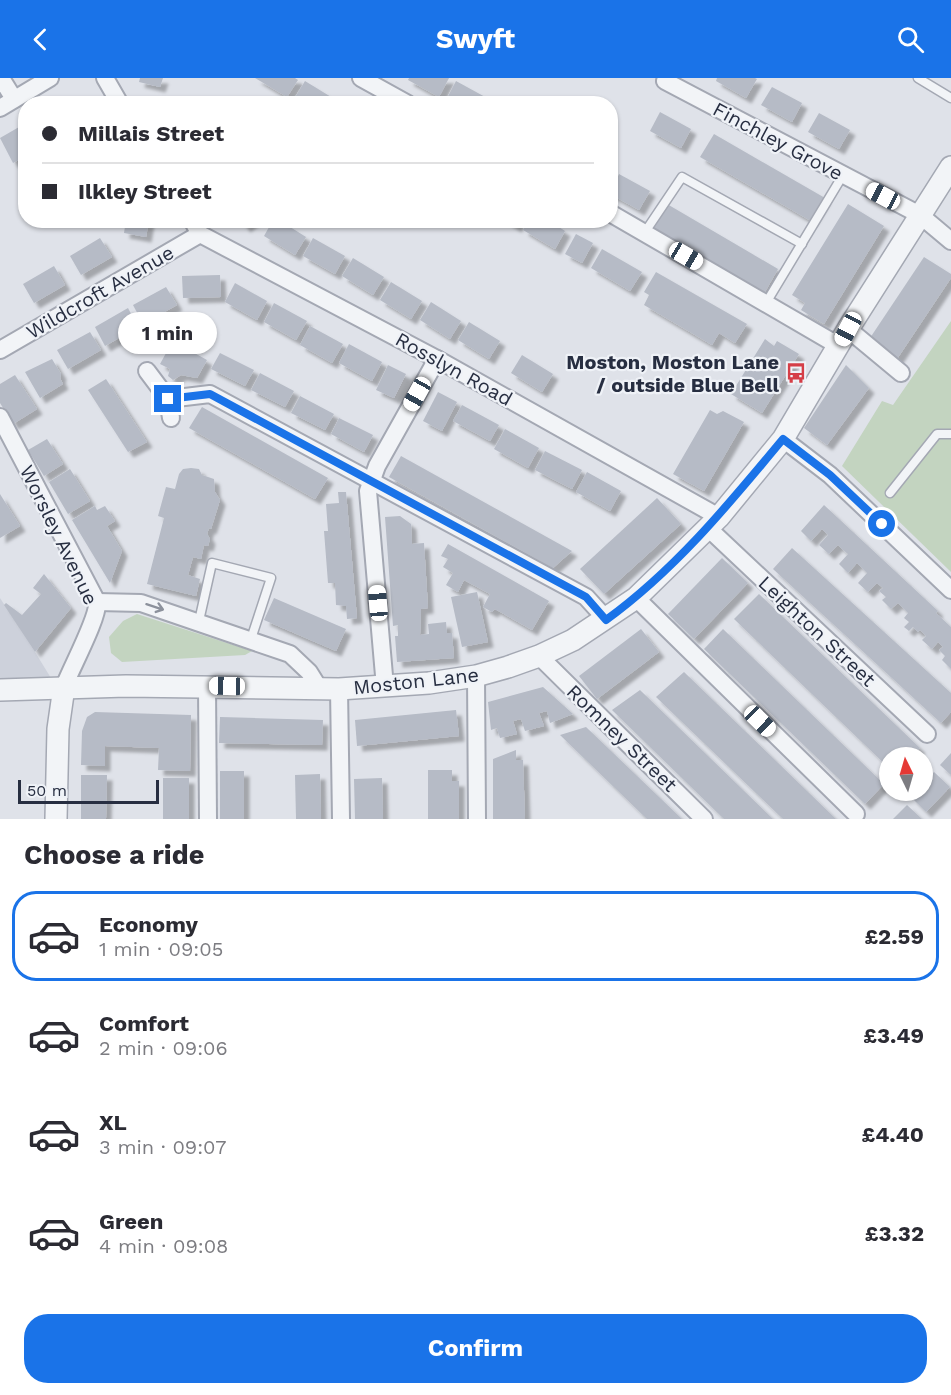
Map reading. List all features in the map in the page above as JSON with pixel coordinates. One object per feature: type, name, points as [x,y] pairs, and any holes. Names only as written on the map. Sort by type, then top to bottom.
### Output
[{"type":"street","points":[[1,78],[7,104]]},
{"type":"street","points":[[20,96],[50,78]]},
{"type":"street","points":[[105,78],[115,96]]},
{"type":"street","points":[[361,78],[394,96]]},
{"type":"street","name":"Finchley Grove","points":[[665,81],[920,215],[951,241]]},
{"type":"street","name":"Moston Lane","points":[[0,690],[64,687],[385,687],[476,676],[539,656],[606,620],[636,598],[713,523],[783,439],[951,167]]},
{"type":"street","points":[[618,217],[766,303],[844,337],[900,374]]},
{"type":"street","name":"Wildcroft Avenue","points":[[0,350],[194,228]]},
{"type":"street","name":"Rosslyn Road","points":[[198,228],[437,359],[713,523]]},
{"type":"street","points":[[385,687],[368,491],[377,466],[437,359]]},
{"type":"street","points":[[147,371],[168,399],[171,418]]},
{"type":"street","points":[[168,399],[210,394],[586,597],[606,620]]},
{"type":"street","name":"Worsley Avenue","points":[[0,417],[97,602],[97,615],[74,658],[64,687]]},
{"type":"street","points":[[783,439],[830,475],[951,590]]},
{"type":"street","name":"Leighton Street","points":[[713,523],[927,734]]},
{"type":"street","points":[[636,598],[856,814]]},
{"type":"street","points":[[97,602],[141,603],[251,639],[290,654],[329,688],[340,819]]},
{"type":"street","name":"Romney Street","points":[[539,656],[704,819]]},
{"type":"street","points":[[286,687],[296,659]]},
{"type":"street","points":[[476,676],[477,819]]},
{"type":"street","points":[[207,686],[208,819]]},
{"type":"street","points":[[56,819],[58,729],[64,687]]},
{"type":"lane","points":[[918,78],[951,99]]},
{"type":"lane","points":[[766,303],[843,175]]},
{"type":"lane","points":[[645,232],[682,177],[802,244]]},
{"type":"lane","points":[[890,493],[937,434],[951,434]]},
{"type":"lane","points":[[199,621],[212,563],[271,578],[251,639]]},
{"type":"shaded area","points":[[0,598],[35,652],[54,683],[0,686]]},
{"type":"green space","points":[[951,321],[951,572],[842,466],[882,401],[893,405]]},
{"type":"green space","points":[[137,614],[252,651],[245,655],[122,662],[111,653],[109,637],[123,621]]},
{"type":"building","points":[[140,78],[163,78],[160,87],[139,82]]},
{"type":"building","points":[[255,78],[295,78],[298,80],[288,96]]},
{"type":"building","points":[[409,78],[449,78],[440,96],[408,80]]},
{"type":"building","points":[[717,78],[757,79],[746,98],[716,81]]},
{"type":"building","points":[[305,81],[329,96],[296,96]]},
{"type":"building","points":[[456,81],[483,96],[448,96]]},
{"type":"building","points":[[772,87],[802,103],[792,122],[761,105]]},
{"type":"building","points":[[660,112],[691,129],[681,148],[650,131]]},
{"type":"building","points":[[819,113],[850,130],[839,149],[808,132]]},
{"type":"building","points":[[18,128],[18,160],[13,163],[0,138]]},
{"type":"building","points":[[714,134],[825,198],[811,221],[700,157]]},
{"type":"building","points":[[619,174],[650,191],[639,210],[618,198]]},
{"type":"building","points":[[667,204],[778,269],[765,292],[654,228]]},
{"type":"building","points":[[848,204],[884,226],[824,324],[801,310],[805,303],[792,295]]},
{"type":"building","points":[[125,228],[148,228],[146,237],[124,233]]},
{"type":"building","points":[[268,228],[292,228],[306,237],[295,255],[264,236]]},
{"type":"building","points":[[524,228],[560,228],[565,231],[555,249],[523,230]]},
{"type":"building","points":[[576,234],[593,243],[582,263],[565,254]]},
{"type":"building","points":[[100,238],[112,257],[81,275],[70,256]]},
{"type":"building","points":[[313,238],[345,256],[335,274],[303,256]]},
{"type":"building","points":[[602,249],[642,272],[630,291],[591,268]]},
{"type":"building","points":[[924,257],[951,274],[951,278],[897,359],[868,341]]},
{"type":"building","points":[[353,258],[384,277],[373,295],[342,276]]},
{"type":"building","points":[[54,266],[65,285],[34,303],[23,284]]},
{"type":"building","points":[[656,272],[747,324],[735,343],[719,333],[712,345],[644,305],[649,295],[644,292]]},
{"type":"building","points":[[220,275],[221,297],[183,298],[182,276]]},
{"type":"building","points":[[391,282],[422,301],[411,319],[380,300]]},
{"type":"building","points":[[235,283],[267,301],[257,320],[225,302]]},
{"type":"building","points":[[166,287],[177,305],[143,324],[133,305]]},
{"type":"building","points":[[431,302],[461,321],[450,339],[420,320]]},
{"type":"building","points":[[274,303],[307,321],[296,340],[264,322]]},
{"type":"building","points":[[128,308],[138,327],[105,346],[95,327]]},
{"type":"building","points":[[469,322],[500,341],[489,359],[458,340]]},
{"type":"building","points":[[310,326],[343,344],[332,363],[300,345]]},
{"type":"building","points":[[90,332],[101,350],[68,369],[57,350]]},
{"type":"building","points":[[765,339],[774,346],[777,341],[799,354],[762,413],[731,394]]},
{"type":"building","points":[[171,344],[187,352],[189,350],[207,360],[197,378],[181,375],[173,380],[168,376],[170,369],[160,364]]},
{"type":"building","points":[[349,344],[382,362],[372,381],[339,363]]},
{"type":"building","points":[[220,353],[254,370],[245,386],[211,369]]},
{"type":"building","points":[[522,355],[553,374],[542,392],[511,373]]},
{"type":"building","points":[[52,359],[61,374],[63,384],[40,398],[25,372]]},
{"type":"building","points":[[388,365],[406,374],[394,398],[376,390]]},
{"type":"building","points":[[846,365],[869,388],[827,445],[804,428]]},
{"type":"building","points":[[260,373],[294,391],[285,407],[251,390]]},
{"type":"building","points":[[15,375],[37,409],[13,424],[0,403],[0,384]]},
{"type":"building","points":[[106,379],[147,442],[128,452],[88,390]]},
{"type":"building","points":[[438,392],[457,402],[442,431],[423,421]]},
{"type":"building","points":[[300,396],[334,414],[325,430],[291,413]]},
{"type":"building","points":[[462,405],[499,425],[490,441],[453,421]]},
{"type":"building","points":[[202,407],[328,478],[315,499],[189,428]]},
{"type":"building","points":[[710,410],[717,414],[723,411],[744,422],[704,491],[673,474]]},
{"type":"building","points":[[339,418],[373,435],[364,452],[331,434]]},
{"type":"building","points":[[505,429],[539,448],[528,468],[494,449]]},
{"type":"building","points":[[47,439],[63,464],[44,476],[28,450]]},
{"type":"building","points":[[545,451],[582,470],[572,489],[535,470]]},
{"type":"building","points":[[401,456],[572,551],[553,568],[389,477]]},
{"type":"building","points":[[70,469],[90,501],[68,514],[49,482]]},
{"type":"building","points":[[183,469],[199,469],[202,475],[214,479],[215,492],[220,500],[211,529],[209,528],[207,534],[210,539],[208,546],[204,545],[201,559],[193,557],[188,575],[200,579],[196,596],[147,584],[164,518],[158,516],[166,487],[175,489],[179,474]]},
{"type":"building","points":[[587,472],[621,491],[610,511],[576,492]]},
{"type":"building","points":[[338,492],[346,492],[357,618],[347,619],[346,606],[336,605],[335,583],[328,583],[324,531],[328,531],[326,504],[339,503]]},
{"type":"building","points":[[0,494],[20,526],[0,538]]},
{"type":"building","points":[[657,498],[681,524],[604,594],[580,569]]},
{"type":"building","points":[[824,505],[938,611],[936,613],[951,627],[951,669],[942,660],[945,656],[939,650],[943,647],[938,642],[932,649],[922,640],[926,636],[920,630],[918,632],[913,627],[909,631],[904,627],[909,622],[904,618],[908,613],[898,603],[891,609],[882,600],[886,597],[879,591],[883,588],[877,583],[868,592],[858,583],[867,573],[857,563],[848,573],[839,564],[848,554],[838,545],[829,554],[819,545],[828,535],[822,529],[811,541],[801,531]]},
{"type":"building","points":[[95,506],[97,510],[105,506],[115,521],[107,526],[122,551],[110,583],[72,520]]},
{"type":"building","points":[[400,516],[411,524],[412,544],[424,543],[428,608],[421,609],[420,635],[429,634],[428,624],[446,622],[447,633],[452,633],[454,658],[397,662],[395,636],[398,636],[398,625],[393,626],[385,517]]},
{"type":"building","points":[[448,544],[549,601],[532,630],[495,609],[492,612],[483,607],[490,594],[464,580],[458,592],[446,585],[453,573],[443,567],[448,559],[441,556]]},
{"type":"building","points":[[792,548],[951,693],[951,712],[941,723],[773,569]]},
{"type":"building","points":[[722,558],[748,583],[694,639],[668,614]]},
{"type":"building","points":[[44,574],[71,608],[35,652],[4,605],[6,603],[22,615],[41,594],[33,588]]},
{"type":"building","points":[[477,592],[488,642],[462,647],[451,597]]},
{"type":"building","points":[[759,594],[919,747],[879,747],[879,758],[734,619]]},
{"type":"building","points":[[274,598],[346,629],[336,651],[264,620]]},
{"type":"building","points":[[641,629],[659,652],[597,699],[579,676]]},
{"type":"building","points":[[723,629],[879,779],[879,789],[865,804],[704,649]]},
{"type":"building","points":[[684,672],[836,819],[783,819],[656,697]]},
{"type":"building","points":[[543,687],[573,714],[550,723],[547,711],[539,713],[544,726],[525,731],[521,719],[513,721],[517,734],[500,738],[497,728],[491,730],[488,702]]},
{"type":"building","points":[[640,690],[773,819],[724,819],[612,710]]},
{"type":"building","points":[[456,710],[459,736],[357,746],[355,720]]},
{"type":"building","points":[[95,712],[191,715],[190,771],[158,770],[159,748],[105,746],[105,766],[81,765],[82,731],[87,717]]},
{"type":"building","points":[[220,717],[323,720],[322,745],[219,743]]},
{"type":"building","points":[[586,727],[682,819],[647,819],[560,735]]},
{"type":"building","points":[[516,750],[516,760],[523,760],[525,819],[493,819],[493,759]]},
{"type":"building","points":[[951,753],[951,775],[940,765]]},
{"type":"building","points":[[428,770],[452,770],[452,781],[459,781],[459,819],[428,819]]},
{"type":"building","points":[[220,771],[244,771],[244,819],[220,819]]},
{"type":"building","points":[[933,773],[950,787],[926,812],[915,801],[933,801]]},
{"type":"building","points":[[320,774],[321,819],[296,819],[295,775]]},
{"type":"building","points":[[81,775],[107,775],[106,819],[81,819]]},
{"type":"building","points":[[163,778],[189,778],[189,819],[163,819]]},
{"type":"building","points":[[382,778],[383,819],[355,819],[354,779]]},
{"type":"building","points":[[907,805],[922,819],[893,819]]},
{"type":"place","name":"Moston, Moston Lane / outside Blue Bell","points":[[796,373]]},
{"type":"route","points":[[168,399],[210,394],[586,597],[598,608],[606,620],[636,598],[719,517],[783,439],[830,475],[882,524]]}]
